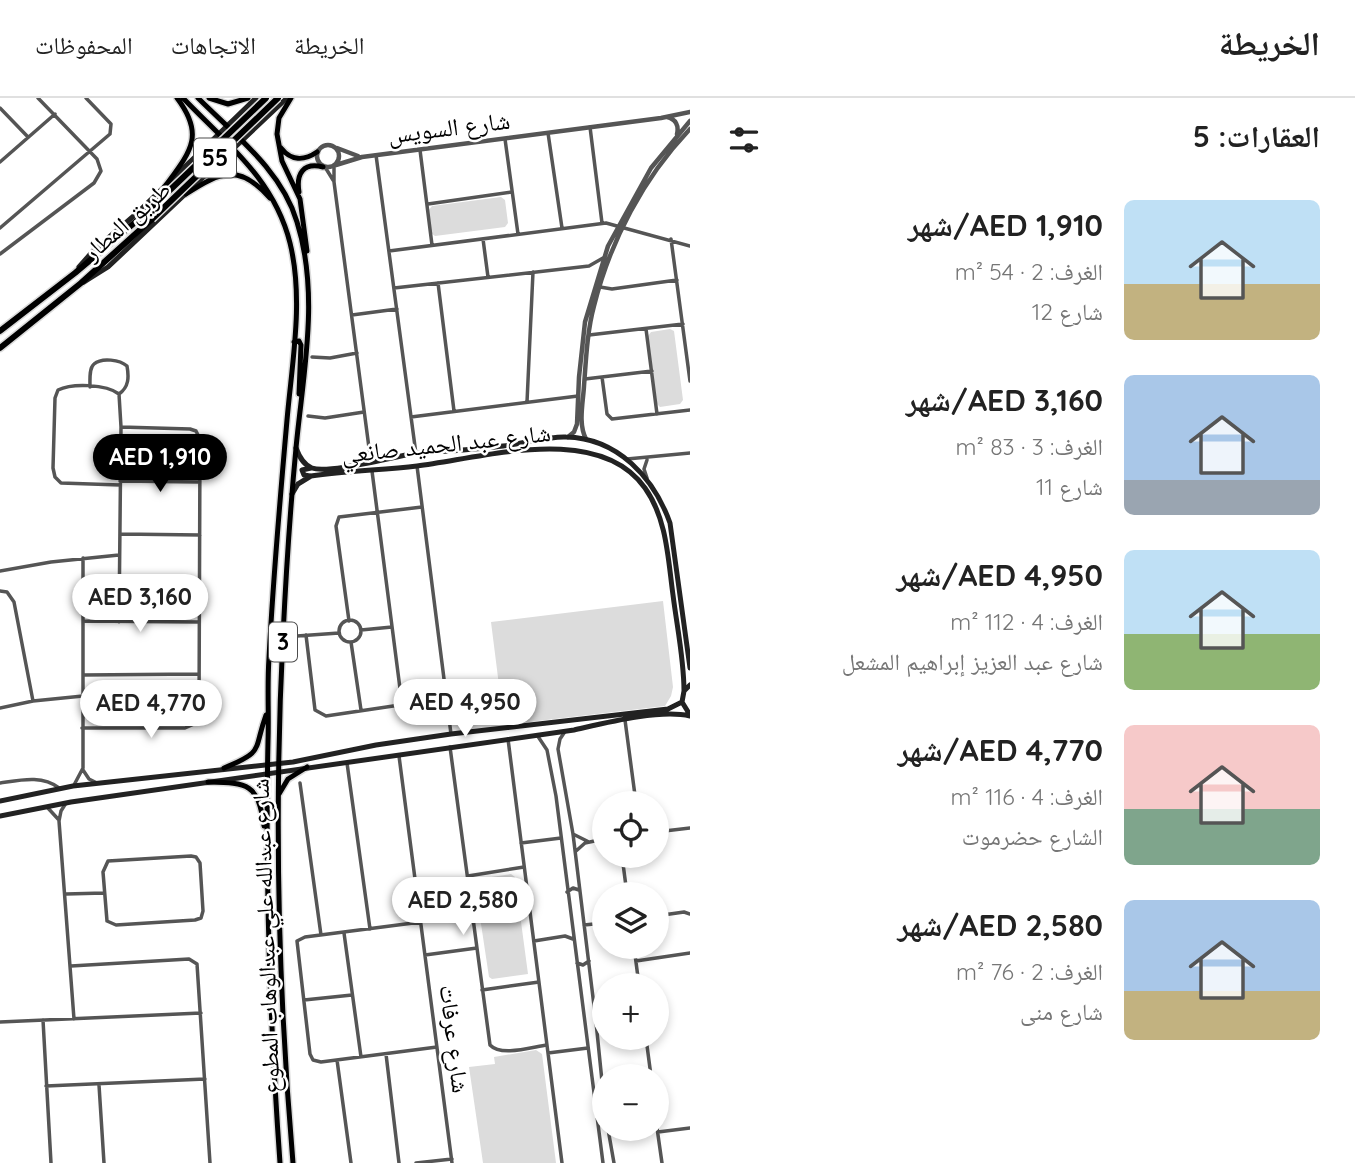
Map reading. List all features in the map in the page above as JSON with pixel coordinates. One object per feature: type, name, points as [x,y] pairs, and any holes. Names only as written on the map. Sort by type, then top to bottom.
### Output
[{"type":"highway","name":"طريق المطار","points":[[0,331],[75,274],[146,213],[266,98]]},
{"type":"highway","name":"طريق المطار","points":[[0,348],[81,283],[278,98]]},
{"type":"main road","points":[[166,185],[186,158],[193,135],[188,112],[177,98]]},
{"type":"main road","name":"3","points":[[183,98],[233,150]]},
{"type":"main road","name":"3","points":[[198,98],[241,141]]},
{"type":"main road","points":[[209,98],[228,104],[249,102],[251,117],[262,122]]},
{"type":"main road","name":"طريق المطار","points":[[75,274],[93,251],[256,98]]},
{"type":"main road","points":[[289,98],[278,123],[278,145],[282,161],[300,199]]},
{"type":"main road","name":"طريق المطار","points":[[81,283],[108,267],[289,98]]},
{"type":"main road","name":"شارع عبدالله علي عبدالوهاب المطوع","points":[[241,141],[272,173],[289,201],[307,261],[307,335],[292,494],[277,801],[281,986],[293,1163]]},
{"type":"main road","points":[[278,145],[292,158],[308,158],[317,152]]},
{"type":"main road","name":"شارع عبدالله علي عبدالوهاب المطوع","points":[[233,150],[267,186],[290,244],[295,271],[294,342],[268,660],[266,842],[272,1042],[280,1163]]},
{"type":"main road","points":[[199,153],[206,152],[213,156],[214,168]]},
{"type":"main road","points":[[307,261],[299,175],[311,166],[324,167]]},
{"type":"main road","name":"3","points":[[186,194],[217,176],[236,174],[253,181],[276,205]]},
{"type":"main road","points":[[294,342],[299,341],[301,345],[298,383],[300,404]]},
{"type":"main road","name":"شارع عبد الحميد صانعي","points":[[292,494],[298,484],[311,476],[371,466],[394,457],[530,443],[568,436],[602,444],[627,459],[649,481],[665,508],[670,523],[690,667]]},
{"type":"main road","points":[[555,438],[551,443],[556,449]]},
{"type":"main road","points":[[599,457],[604,455],[606,450],[602,444]]},
{"type":"main road","name":"شارع عبد الحميد صانعي","points":[[296,448],[300,457],[311,468],[319,469],[371,466],[396,468],[532,449],[556,449],[615,462],[636,477],[658,512],[685,636],[682,702]]},
{"type":"main road","points":[[435,452],[440,457],[437,463]]},
{"type":"main road","points":[[394,457],[391,463],[396,468]]},
{"type":"main road","points":[[311,468],[304,468],[302,473],[311,476]]},
{"type":"main road","points":[[684,691],[690,685]]},
{"type":"main road","points":[[0,801],[73,786],[278,763],[451,734],[668,709],[682,702],[690,716]]},
{"type":"main road","points":[[225,768],[244,760],[255,750],[260,743],[269,709]]},
{"type":"main road","points":[[0,816],[68,802],[574,730],[625,720],[670,714],[690,716]]},
{"type":"main road","points":[[572,718],[576,723],[574,730]]},
{"type":"main road","points":[[480,730],[478,737],[482,743]]},
{"type":"main road","points":[[467,732],[472,737],[469,745]]},
{"type":"main road","points":[[376,745],[373,752],[378,757]]},
{"type":"main road","points":[[277,801],[288,779],[307,767]]},
{"type":"main road","points":[[134,779],[139,785],[136,792]]},
{"type":"main road","points":[[208,782],[240,783],[252,791],[259,803],[266,842]]},
{"type":"street","points":[[0,254],[94,183],[100,175],[101,167],[89,152],[38,98]]},
{"type":"street","points":[[0,228],[110,134],[112,127],[86,98]]},
{"type":"street","points":[[0,108],[28,137]]},
{"type":"street","name":"شارع السويس","points":[[335,165],[362,157],[690,112]]},
{"type":"street","points":[[0,162],[55,114]]},
{"type":"street","points":[[666,117],[675,121],[676,136]]},
{"type":"street","points":[[568,436],[574,432],[580,418],[589,335],[600,286],[620,228],[651,168],[690,121]]},
{"type":"street","points":[[590,127],[603,223]]},
{"type":"street","points":[[587,440],[582,430],[578,396],[585,321],[598,274],[604,256],[649,181],[690,129]]},
{"type":"street","points":[[548,133],[562,228]]},
{"type":"street","points":[[505,139],[518,234]]},
{"type":"street","points":[[334,182],[318,161],[317,152],[323,146],[334,146],[339,155],[335,165],[334,182],[402,704]]},
{"type":"street","name":"شارع السويس","points":[[334,146],[362,157]]},
{"type":"street","points":[[420,150],[432,245]]},
{"type":"street","points":[[376,155],[416,454]]},
{"type":"street","points":[[324,167],[335,165]]},
{"type":"street","points":[[427,204],[512,192]]},
{"type":"street","points":[[389,251],[603,223],[690,246]]},
{"type":"street","points":[[482,239],[488,277]]},
{"type":"street","points":[[671,239],[682,324],[687,342],[690,381]]},
{"type":"street","points":[[394,288],[589,266],[604,256]]},
{"type":"street","points":[[589,266],[598,274]]},
{"type":"street","points":[[527,402],[533,272]]},
{"type":"street","points":[[600,286],[611,289],[677,280]]},
{"type":"street","points":[[438,283],[454,411]]},
{"type":"street","points":[[352,315],[397,310]]},
{"type":"street","points":[[589,335],[682,324]]},
{"type":"street","points":[[645,328],[657,414]]},
{"type":"street","points":[[312,358],[357,353]]},
{"type":"street","points":[[90,387],[91,368],[95,363],[121,361],[127,366],[128,382],[119,394]]},
{"type":"street","points":[[585,379],[652,372]]},
{"type":"street","points":[[602,377],[607,414],[612,419],[690,410]]},
{"type":"street","points":[[119,622],[120,483],[121,427],[119,394],[114,390],[90,387],[62,388],[56,393],[54,477],[61,483],[66,484],[120,483],[200,482]]},
{"type":"street","points":[[411,416],[578,396]]},
{"type":"street","points":[[308,416],[326,418],[364,412]]},
{"type":"street","points":[[82,728],[191,726],[199,717],[200,439],[196,431],[190,429],[121,427]]},
{"type":"street","points":[[627,459],[690,453]]},
{"type":"street","points":[[649,458],[643,469],[649,481]]},
{"type":"street","points":[[417,466],[451,734]]},
{"type":"street","points":[[349,621],[337,519],[342,516],[422,507]]},
{"type":"street","points":[[120,534],[200,535]]},
{"type":"street","points":[[0,571],[120,555]]},
{"type":"street","points":[[73,786],[83,768],[83,558]]},
{"type":"street","points":[[0,591],[7,592],[14,602],[33,701]]},
{"type":"street","points":[[82,621],[198,622]]},
{"type":"street","points":[[349,621],[356,623],[360,630],[358,638],[351,642],[343,640],[339,632],[341,625],[349,621]]},
{"type":"street","points":[[360,630],[392,627]]},
{"type":"street","points":[[283,637],[339,632]]},
{"type":"street","points":[[306,635],[315,710],[326,716],[447,698]]},
{"type":"street","points":[[351,642],[361,710]]},
{"type":"street","points":[[83,675],[199,674]]},
{"type":"street","points":[[0,708],[33,701],[83,696]]},
{"type":"street","points":[[625,720],[634,791]]},
{"type":"street","points":[[566,731],[560,739],[558,749],[573,834],[592,987]]},
{"type":"street","points":[[537,735],[547,750],[557,808],[592,1077]]},
{"type":"street","points":[[508,739],[562,1163]]},
{"type":"street","points":[[450,747],[492,1048],[502,1051],[547,1045]]},
{"type":"street","name":"شارع عرفات","points":[[399,754],[452,1161]]},
{"type":"street","points":[[346,761],[370,929]]},
{"type":"street","points":[[83,768],[89,779],[97,783]]},
{"type":"street","points":[[0,783],[41,779],[50,781],[59,788]]},
{"type":"street","points":[[300,783],[321,935]]},
{"type":"street","points":[[68,802],[61,811],[59,821],[74,1019]]},
{"type":"street","points":[[557,808],[562,804],[568,806]]},
{"type":"street","points":[[45,806],[54,812],[59,821]]},
{"type":"street","points":[[669,830],[690,828]]},
{"type":"street","points":[[573,834],[589,841]]},
{"type":"street","points":[[521,843],[561,838]]},
{"type":"street","points":[[575,853],[582,844],[592,841]]},
{"type":"street","points":[[193,856],[200,863],[202,915],[195,920],[112,924],[106,918],[104,893],[103,872],[106,863],[111,859],[193,856]]},
{"type":"street","points":[[467,876],[524,867]]},
{"type":"street","points":[[566,881],[572,884],[578,880]]},
{"type":"street","points":[[567,892],[573,888],[579,890]]},
{"type":"street","points":[[66,894],[104,893]]},
{"type":"street","points":[[669,914],[690,914]]},
{"type":"street","points":[[421,922],[321,935],[297,941],[310,1054],[315,1062],[437,1047]]},
{"type":"street","points":[[584,925],[592,924]]},
{"type":"street","points":[[565,936],[572,930]]},
{"type":"street","points":[[344,933],[361,1057]]},
{"type":"street","points":[[534,941],[565,936],[573,939]]},
{"type":"street","points":[[425,955],[477,948]]},
{"type":"street","points":[[638,973],[636,961],[690,953]]},
{"type":"street","points":[[71,966],[189,959],[195,962],[198,967],[210,1163]]},
{"type":"street","points":[[577,963],[583,965],[589,961]]},
{"type":"street","points":[[578,975],[583,970],[590,972]]},
{"type":"street","points":[[482,990],[539,982]]},
{"type":"street","points":[[304,1000],[352,995]]},
{"type":"street","points":[[0,1022],[201,1013]]},
{"type":"street","points":[[43,1020],[51,1163]]},
{"type":"street","points":[[584,1024],[587,1028],[592,1028]]},
{"type":"street","points":[[548,1053],[588,1048]]},
{"type":"street","points":[[386,1054],[400,1163]]},
{"type":"street","points":[[337,1060],[351,1163]]},
{"type":"street","points":[[46,1086],[205,1079]]},
{"type":"street","points":[[99,1085],[104,1163]]},
{"type":"street","points":[[669,1131],[690,1128]]},
{"type":"street","points":[[600,1141],[603,1163]]},
{"type":"street","points":[[610,1141],[614,1163]]},
{"type":"street","points":[[659,1141],[662,1163]]},
{"type":"street","points":[[416,1163],[452,1161]]},
{"type":"shaded area","points":[[501,197],[505,200],[508,223],[505,227],[435,236],[431,233],[429,210],[432,206]]},
{"type":"shaded area","points":[[670,329],[674,331],[683,400],[680,404],[660,407],[657,404],[648,336],[651,332]]},
{"type":"shaded area","points":[[663,601],[673,687],[665,706],[504,725],[491,622]]},
{"type":"shaded area","points":[[511,874],[515,877],[528,974],[492,979],[489,977],[475,884],[478,879]]},
{"type":"shaded area","points":[[536,1050],[542,1054],[556,1163],[483,1163],[469,1067],[495,1064],[494,1057]]}]
